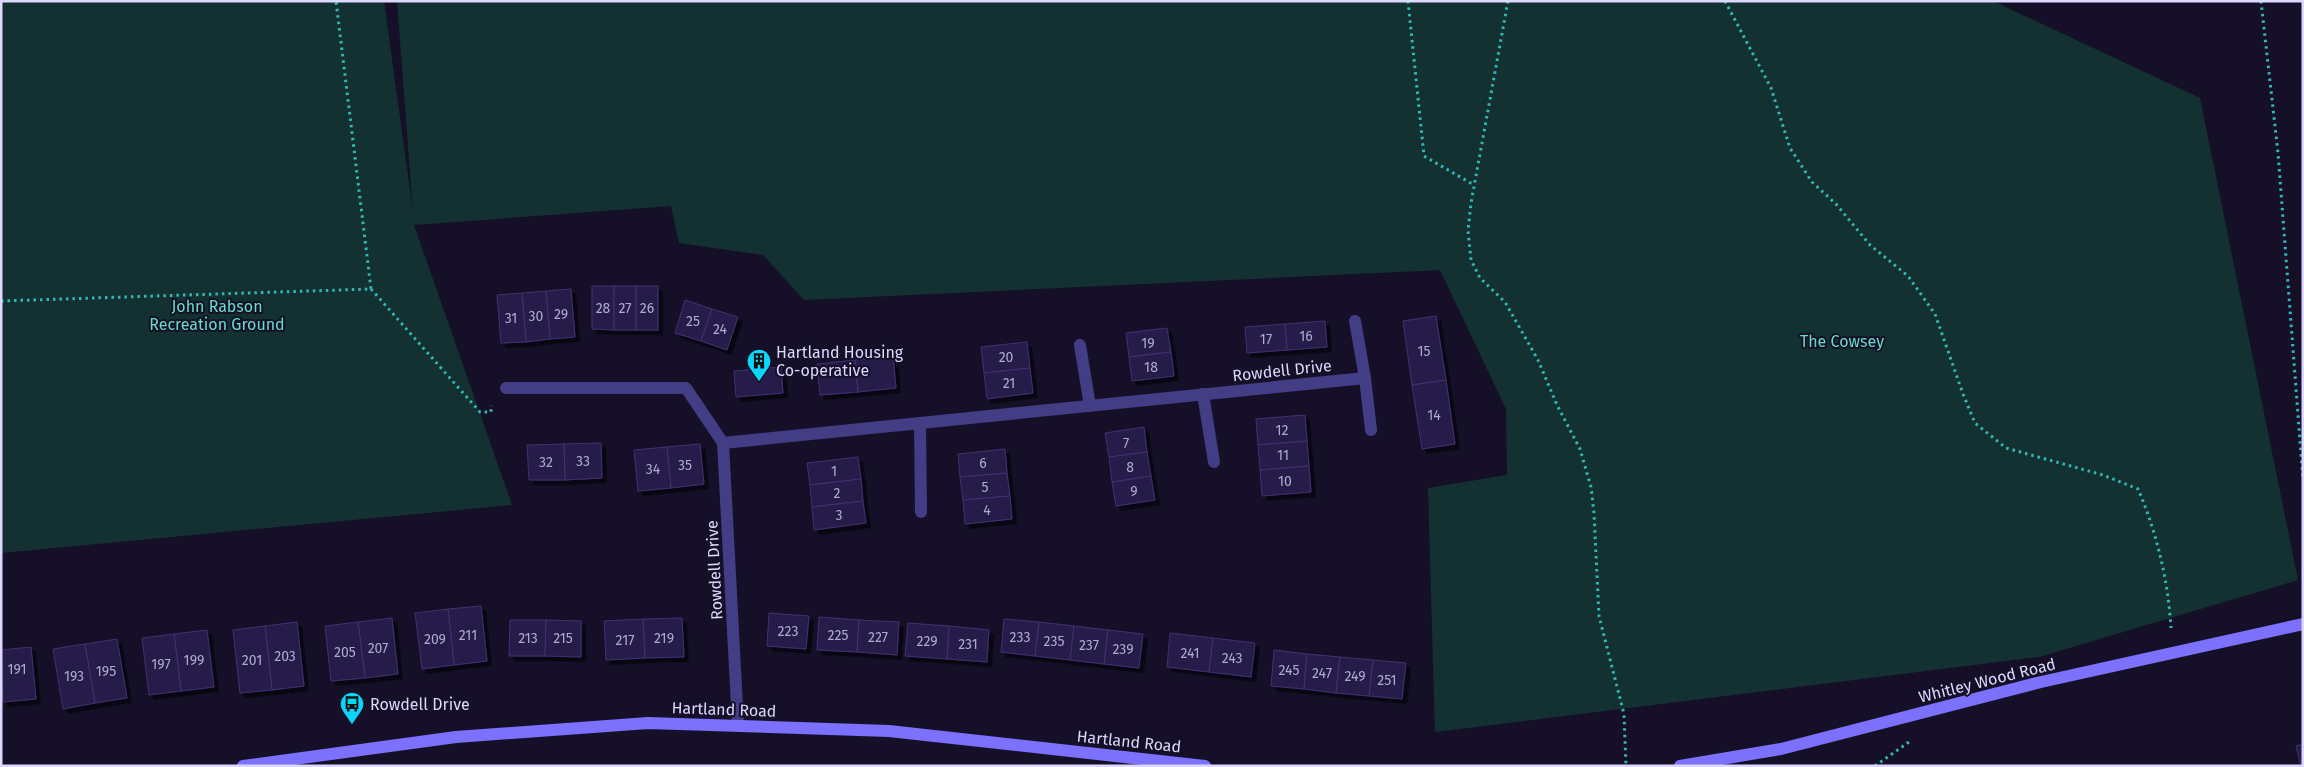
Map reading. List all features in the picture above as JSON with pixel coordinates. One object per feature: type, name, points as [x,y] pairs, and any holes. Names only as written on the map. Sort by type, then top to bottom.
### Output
[{"type":"street","points":[[1355,321],[1371,430]]},
{"type":"street","points":[[1080,345],[1090,406]]},
{"type":"street","name":"Rowdell Drive","points":[[738,725],[723,443],[1364,378]]},
{"type":"street","points":[[506,388],[686,388],[723,443]]},
{"type":"street","points":[[1203,394],[1214,462]]},
{"type":"street","points":[[920,423],[921,512]]},
{"type":"street","name":"Whitley Wood Road","points":[[1680,766],[1781,749],[2042,682],[2303,624]]},
{"type":"street","name":"Hartland Road","points":[[243,766],[456,737],[648,723],[889,731],[1205,766]]},
{"type":"path","points":[[336,1],[371,289],[480,412],[491,412]]},
{"type":"path","points":[[1408,1],[1424,156],[1474,185]]},
{"type":"path","points":[[1508,1],[1474,185],[1468,231],[1470,260],[1480,278],[1504,302],[1538,360],[1557,406],[1580,448],[1588,478],[1596,531],[1599,616],[1624,714],[1626,766]]},
{"type":"path","points":[[1725,1],[1770,88],[1790,148],[1812,182],[1836,204],[1870,246],[1908,276],[1936,314],[1962,394],[1976,424],[2006,448],[2102,474],[2138,489],[2153,524],[2169,604],[2173,654]]},
{"type":"path","points":[[2261,1],[2278,154],[2303,480]]},
{"type":"path","points":[[1,301],[371,289]]},
{"type":"green space","name":"The Cowsey","points":[[1,1],[384,1],[413,212],[397,1],[1993,1],[2200,98],[2298,580],[2039,657],[1435,732],[1428,488],[1507,475],[1506,409],[1440,270],[804,300],[763,255],[679,243],[671,206],[414,225],[512,505],[1,553]]},
{"type":"building","points":[[592,286],[614,286],[614,330],[592,329]]},
{"type":"building","points":[[614,286],[636,286],[636,330],[614,330]]},
{"type":"building","points":[[636,286],[658,286],[658,330],[636,330]]},
{"type":"building","points":[[571,289],[575,337],[550,339],[546,291]]},
{"type":"building","points":[[546,291],[550,339],[526,342],[522,293]]},
{"type":"building","points":[[522,293],[526,342],[501,343],[497,295]]},
{"type":"building","points":[[685,300],[712,309],[701,341],[675,333]]},
{"type":"building","points":[[712,309],[738,317],[727,350],[701,341]]},
{"type":"building","points":[[1436,316],[1446,380],[1412,385],[1403,321]]},
{"type":"building","points":[[1325,321],[1327,347],[1287,350],[1285,324]]},
{"type":"building","points":[[1285,324],[1287,350],[1247,353],[1245,327]]},
{"type":"building","points":[[1167,328],[1171,352],[1129,357],[1126,333]]},
{"type":"building","points":[[1027,342],[1030,368],[984,373],[981,347]]},
{"type":"building","points":[[1171,352],[1174,376],[1132,381],[1129,357]]},
{"type":"building","points":[[893,356],[896,388],[858,392],[855,360]]},
{"type":"building","points":[[855,360],[858,392],[820,395],[817,364]]},
{"type":"building","name":"Hartland Housing Co-operative","points":[[781,367],[783,393],[736,397],[734,371]]},
{"type":"building","points":[[1030,368],[1033,393],[987,399],[984,373]]},
{"type":"building","points":[[1446,380],[1455,444],[1422,449],[1412,385]]},
{"type":"building","points":[[1305,415],[1307,441],[1258,445],[1256,419]]},
{"type":"building","points":[[1144,427],[1147,452],[1109,457],[1105,433]]},
{"type":"building","points":[[1307,441],[1309,466],[1260,470],[1258,445]]},
{"type":"building","points":[[601,443],[602,478],[565,480],[564,444]]},
{"type":"building","points":[[564,444],[565,480],[529,480],[527,445]]},
{"type":"building","points":[[700,444],[704,484],[671,488],[667,447]]},
{"type":"building","points":[[667,447],[671,488],[638,491],[634,450]]},
{"type":"building","points":[[1005,449],[1007,473],[960,477],[958,454]]},
{"type":"building","points":[[1147,452],[1151,476],[1112,482],[1109,457]]},
{"type":"building","points":[[858,457],[861,479],[810,485],[807,463]]},
{"type":"building","points":[[1309,466],[1311,492],[1262,496],[1260,470]]},
{"type":"building","points":[[1007,473],[1010,496],[963,500],[960,477]]},
{"type":"building","points":[[1151,476],[1155,500],[1116,506],[1112,482]]},
{"type":"building","points":[[861,479],[863,501],[812,507],[810,485]]},
{"type":"building","points":[[1010,496],[1012,519],[965,524],[963,500]]},
{"type":"building","points":[[863,501],[866,523],[814,530],[812,507]]},
{"type":"building","points":[[481,606],[487,661],[454,665],[448,609]]},
{"type":"building","points":[[448,609],[454,665],[422,669],[415,613]]},
{"type":"building","points":[[769,613],[809,616],[806,649],[767,646]]},
{"type":"building","points":[[819,617],[859,620],[857,652],[817,650]]},
{"type":"building","points":[[392,618],[398,674],[365,678],[358,622]]},
{"type":"building","points":[[682,618],[684,657],[645,658],[643,619]]},
{"type":"building","points":[[643,619],[645,658],[606,660],[604,621]]},
{"type":"building","points":[[1004,619],[1039,622],[1035,656],[1001,652]]},
{"type":"building","points":[[510,620],[546,620],[545,656],[509,656]]},
{"type":"building","points":[[546,620],[581,621],[581,657],[545,656]]},
{"type":"building","points":[[859,620],[899,622],[897,655],[857,652]]},
{"type":"building","points":[[297,622],[304,686],[272,690],[265,626]]},
{"type":"building","points":[[358,622],[365,678],[331,681],[325,626]]},
{"type":"building","points":[[1039,622],[1074,626],[1070,660],[1035,656]]},
{"type":"building","points":[[908,623],[949,626],[947,659],[905,656]]},
{"type":"building","points":[[265,626],[272,690],[240,693],[233,630]]},
{"type":"building","points":[[949,626],[989,630],[987,662],[947,659]]},
{"type":"building","points":[[1074,626],[1108,630],[1104,664],[1070,660]]},
{"type":"building","points":[[207,630],[214,687],[181,691],[174,634]]},
{"type":"building","points":[[1108,630],[1143,634],[1139,668],[1104,664]]},
{"type":"building","points":[[1170,633],[1213,638],[1209,672],[1167,667]]},
{"type":"building","points":[[174,634],[181,691],[149,695],[142,638]]},
{"type":"building","points":[[1213,638],[1255,643],[1251,677],[1209,672]]},
{"type":"building","points":[[117,639],[127,698],[95,703],[85,644]]},
{"type":"building","points":[[85,644],[95,703],[63,709],[53,649]]},
{"type":"building","points":[[31,647],[36,699],[3,702],[1,650]]},
{"type":"building","points":[[1274,650],[1307,654],[1304,689],[1271,686]]},
{"type":"building","points":[[1307,654],[1340,657],[1336,693],[1304,689]]},
{"type":"building","points":[[1340,657],[1373,660],[1369,696],[1336,693]]},
{"type":"building","points":[[1373,660],[1406,663],[1402,699],[1369,696]]},
{"type":"building","points":[[2303,744],[2303,766],[2301,766],[2296,746]]},
{"type":"place","name":"Hartland Housing Co-operative","points":[[759,382]]},
{"type":"place","name":"Rowdell Drive","points":[[352,725]]},
{"type":"park label","name":"John Rabson Recreation Ground","points":[[217,315]]}]
